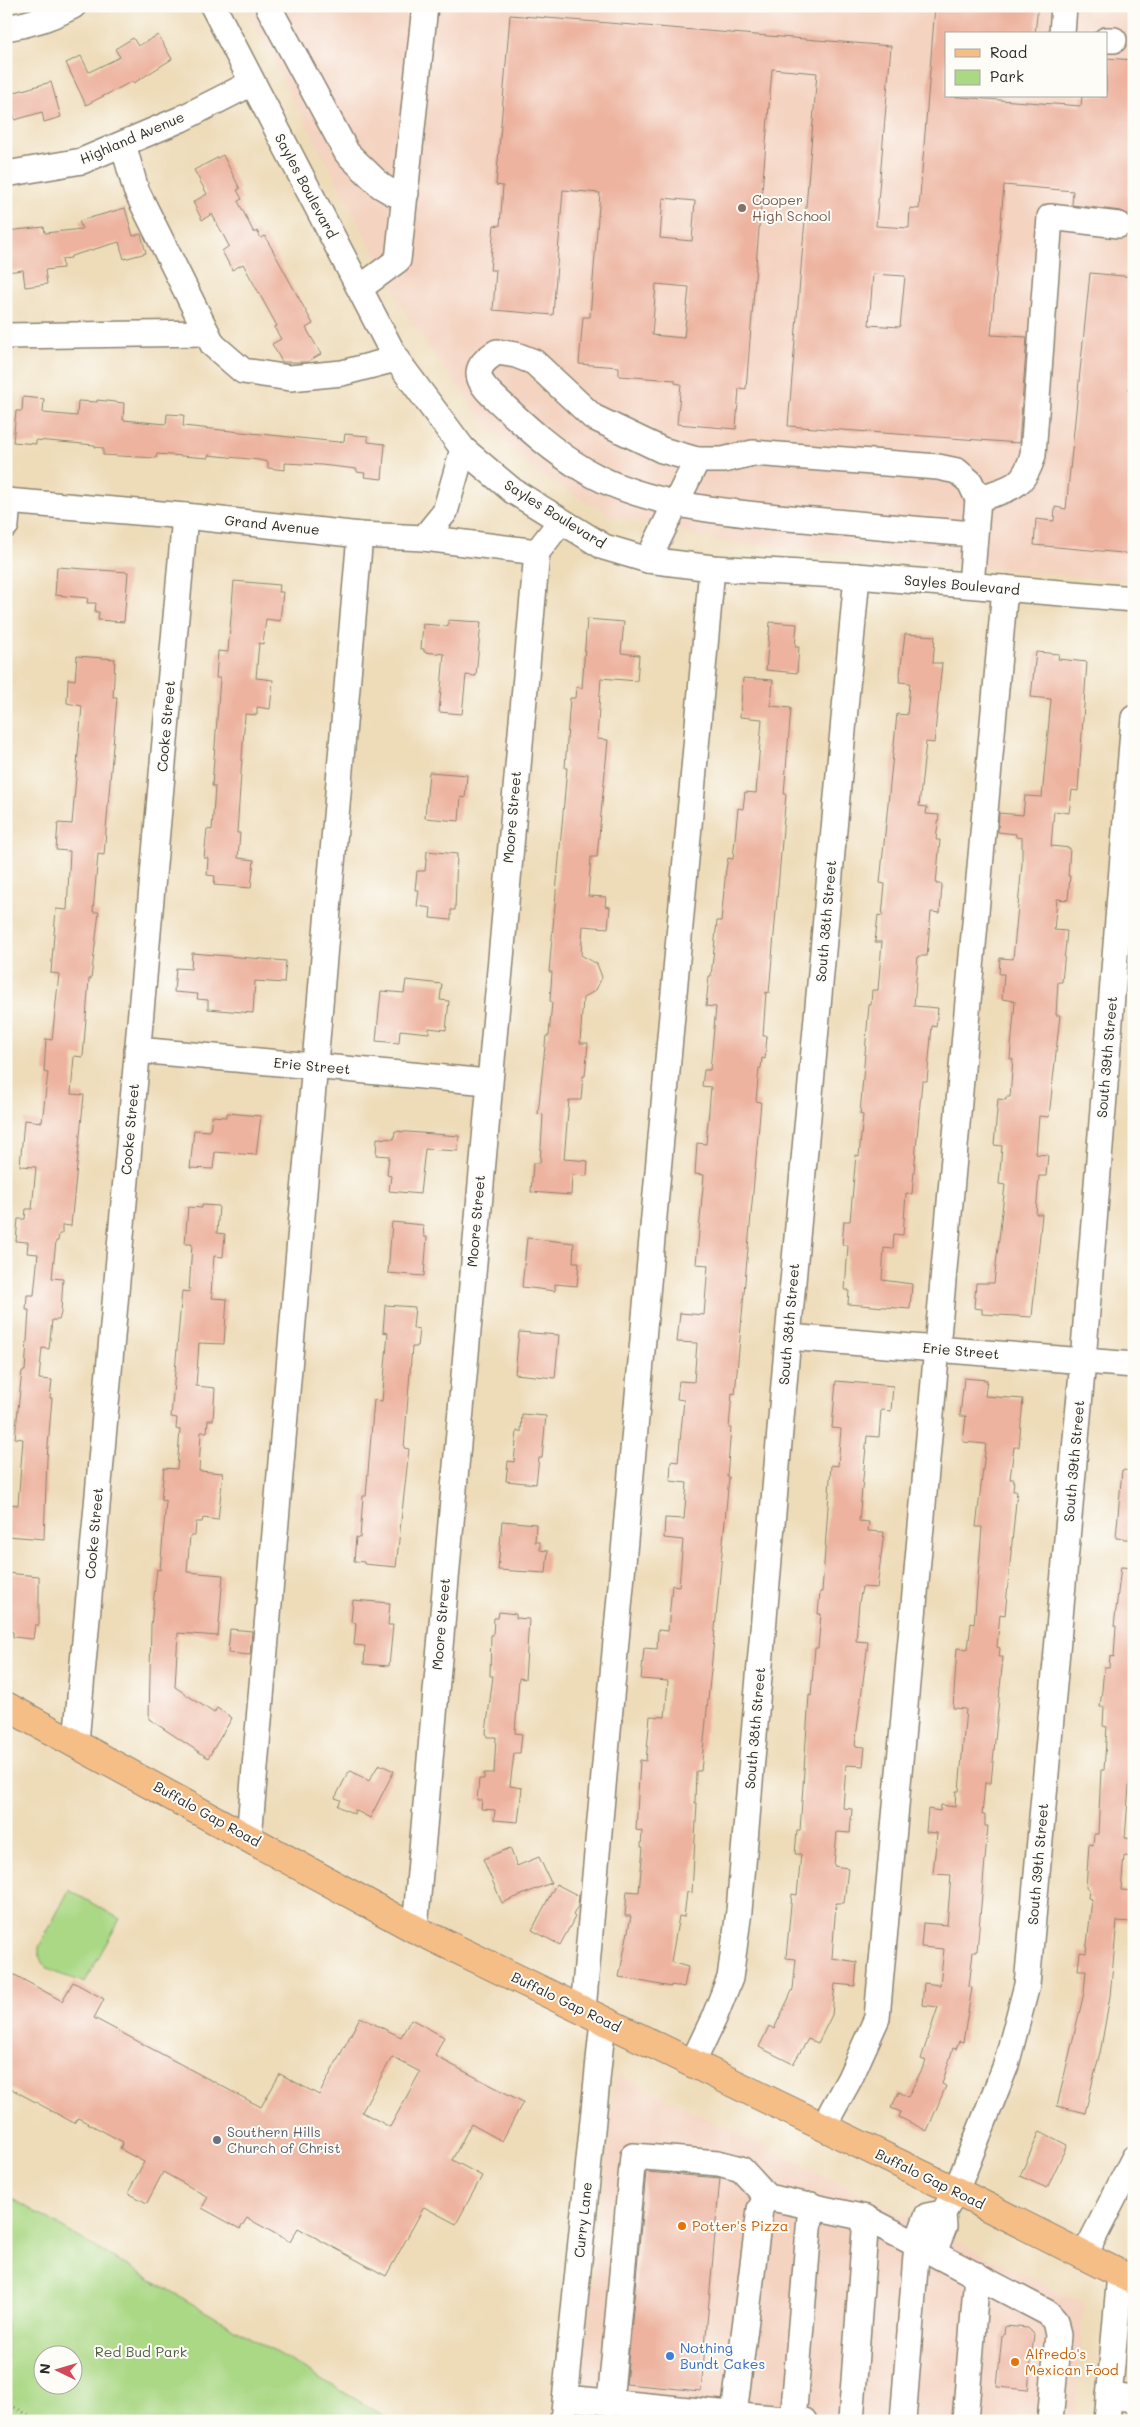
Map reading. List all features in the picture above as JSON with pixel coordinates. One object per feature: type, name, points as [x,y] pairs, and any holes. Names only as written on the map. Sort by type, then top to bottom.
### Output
[{"type":"main road","name":"Buffalo Gap Road","points":[[6,1706],[76,1742],[415,1929],[822,2127],[950,2202],[1084,2256],[1127,2277]]},
{"type":"street","points":[[8,24],[31,24],[56,16],[73,6]]},
{"type":"street","name":"Sayles Boulevard","points":[[213,6],[396,359],[463,449],[513,491],[604,547],[648,560],[712,568],[857,576],[1134,599]]},
{"type":"street","points":[[268,6],[346,153],[381,186],[393,192],[406,193]]},
{"type":"street","points":[[360,288],[398,260],[424,6]]},
{"type":"street","points":[[1062,32],[1064,6]]},
{"type":"street","name":"Highland Avenue","points":[[6,174],[82,161],[181,118],[252,83]]},
{"type":"street","points":[[123,144],[136,190],[213,345],[243,371],[290,378],[342,373],[396,359]]},
{"type":"street","points":[[978,499],[1020,483],[1028,472],[1033,455],[1050,217],[1119,225]]},
{"type":"street","points":[[6,336],[207,333]]},
{"type":"street","points":[[971,586],[978,499],[970,482],[956,471],[938,467],[753,453],[723,460],[697,460],[662,450],[593,417],[534,362],[516,355],[496,352],[482,361],[479,369],[482,386],[535,436],[587,472],[637,493],[676,503],[748,514],[975,534]]},
{"type":"street","points":[[424,538],[445,512],[463,449]]},
{"type":"street","points":[[648,560],[697,460]]},
{"type":"street","name":"Grand Avenue","points":[[7,509],[185,516],[360,535],[424,538],[536,552]]},
{"type":"street","name":"Cooke Street","points":[[76,1742],[136,1050],[185,516]]},
{"type":"street","points":[[536,552],[561,521]]},
{"type":"street","points":[[249,1838],[360,535]]},
{"type":"street","name":"Moore Street","points":[[415,1929],[536,552]]},
{"type":"street","name":"Curry Lane","points":[[565,2409],[593,2015],[712,568]]},
{"type":"street","name":"South 38th Street","points":[[692,2064],[714,2018],[730,1978],[740,1911],[788,1337],[857,576]]},
{"type":"street","points":[[822,2127],[850,2078],[877,2018],[1005,588]]},
{"type":"street","name":"South 39th Street","points":[[950,2202],[1006,2065],[1027,1985],[1083,1361],[1134,718]]},
{"type":"street","name":"Erie Street","points":[[136,1050],[488,1082]]},
{"type":"street","name":"Erie Street","points":[[788,1337],[1134,1365]]},
{"type":"street","points":[[621,2409],[633,2156],[718,2162],[741,2170],[767,2197],[866,2218],[1048,2313],[1054,2321],[1058,2336],[1050,2421]]},
{"type":"street","points":[[1084,2256],[1134,2158]]},
{"type":"street","points":[[734,2414],[760,2209],[767,2197]]},
{"type":"street","points":[[903,2421],[925,2248],[927,2216],[950,2202]]},
{"type":"street","points":[[565,2409],[621,2409],[734,2414],[798,2420],[811,2205]]},
{"type":"street","points":[[851,2421],[866,2218]]},
{"type":"street","points":[[965,2421],[977,2275]]},
{"type":"street","points":[[1106,2421],[1127,2277]]},
{"type":"street","points":[[1109,2396],[1134,2399]]},
{"type":"path","points":[[6,2402],[38,2421]]},
{"type":"shaded area","name":"Cooper High School","points":[[244,6],[1134,6],[1134,582],[728,542],[612,516],[541,476],[482,421],[410,320]]},
{"type":"shaded area","points":[[615,2073],[1084,2304],[1074,2421],[579,2421]]},
{"type":"green space","points":[[69,1890],[120,1919],[84,1983],[47,1968],[40,1956],[39,1947]]},
{"type":"green space","name":"Red Bud Park","points":[[6,2195],[393,2421],[6,2421]]},
{"type":"building","points":[[935,6],[1038,6],[1035,32],[945,32],[945,98],[973,98],[1081,106],[1082,98],[1108,98],[1108,58],[1134,60],[1134,154],[1129,215],[1121,211],[1072,205],[1073,191],[1004,185],[991,335],[1027,337],[1019,443],[788,426],[817,73],[772,69],[746,389],[739,388],[736,429],[677,424],[681,384],[675,383],[675,380],[619,376],[619,367],[579,364],[583,317],[590,317],[600,193],[563,190],[553,315],[493,310],[496,270],[490,270],[494,225],[500,226],[503,186],[496,185],[510,15],[891,46],[876,226],[909,228],[910,208],[919,209]],"holes":[[[663,198],[695,201],[692,241],[660,238]],[[873,274],[905,276],[900,327],[869,325]],[[656,284],[689,287],[684,338],[652,335]]]},
{"type":"building","points":[[158,35],[172,59],[134,83],[133,81],[86,105],[66,63],[81,56],[89,72],[120,57],[115,49],[133,38],[138,46]]},
{"type":"building","points":[[51,82],[61,117],[44,122],[42,112],[15,120],[8,94]]},
{"type":"building","points":[[223,155],[240,189],[237,190],[242,199],[238,201],[254,233],[257,231],[261,238],[265,236],[313,324],[306,328],[321,354],[307,362],[282,362],[272,344],[281,339],[274,327],[277,326],[243,264],[232,270],[222,251],[229,246],[212,214],[202,220],[193,202],[207,194],[194,170]]},
{"type":"building","points":[[125,208],[133,236],[141,234],[146,253],[124,259],[119,242],[71,256],[71,258],[62,259],[63,268],[45,270],[47,284],[25,287],[23,270],[6,272],[6,231],[44,227],[45,233],[82,229],[79,221]]},
{"type":"building","points":[[1090,273],[1134,277],[1134,337],[1129,390],[1134,391],[1134,554],[1034,545],[1036,519],[1054,521],[1055,507],[1066,509]]},
{"type":"building","points":[[23,397],[44,399],[43,413],[77,416],[78,401],[97,402],[97,400],[124,403],[123,420],[166,424],[167,414],[184,415],[183,426],[338,442],[344,441],[345,434],[368,436],[368,442],[385,444],[382,479],[364,477],[365,473],[357,472],[357,469],[321,465],[285,463],[285,470],[268,468],[268,462],[259,460],[208,455],[208,458],[157,454],[156,458],[103,455],[103,448],[95,447],[95,445],[36,440],[36,444],[13,442],[16,411],[22,411]]},
{"type":"building","points":[[57,567],[128,572],[124,622],[98,620],[99,612],[95,612],[96,603],[87,603],[88,598],[55,595]]},
{"type":"building","points":[[234,581],[280,585],[279,592],[283,592],[280,621],[266,619],[263,644],[259,643],[256,678],[273,680],[270,709],[257,707],[257,715],[245,714],[237,833],[240,833],[238,858],[254,860],[251,888],[214,885],[215,876],[207,875],[208,858],[204,858],[207,829],[212,830],[215,786],[212,786],[220,678],[216,678],[218,651],[228,652]]},
{"type":"building","points":[[587,619],[624,622],[621,653],[639,655],[637,681],[601,678],[597,739],[608,740],[597,857],[591,857],[588,896],[606,897],[605,906],[610,907],[608,928],[583,926],[581,955],[597,964],[602,977],[596,990],[583,998],[580,1043],[588,1043],[585,1076],[583,1076],[581,1100],[569,1100],[564,1159],[588,1161],[587,1176],[572,1175],[571,1195],[531,1192],[533,1163],[540,1163],[543,1115],[538,1114],[546,1036],[549,1036],[552,1002],[550,1001],[552,972],[549,972],[567,768],[565,768],[570,698],[575,698],[576,687],[582,688]]},
{"type":"building","points":[[448,620],[481,622],[476,676],[466,675],[462,714],[439,712],[444,654],[424,652],[424,649],[421,649],[423,624],[448,626]]},
{"type":"building","points":[[770,622],[797,624],[795,647],[799,647],[797,673],[766,670]]},
{"type":"building","points":[[905,634],[935,636],[933,663],[942,663],[934,743],[926,742],[919,806],[927,807],[926,814],[939,815],[936,840],[940,840],[936,884],[942,884],[940,913],[931,912],[927,956],[918,956],[914,1006],[938,1008],[936,1027],[932,1026],[927,1081],[922,1081],[912,1194],[906,1193],[903,1235],[894,1234],[893,1249],[884,1248],[882,1280],[912,1284],[910,1309],[848,1304],[849,1290],[845,1290],[848,1245],[842,1245],[844,1221],[850,1221],[856,1155],[859,1156],[863,1115],[860,1114],[869,1005],[871,1005],[872,990],[878,990],[882,942],[875,942],[878,915],[882,916],[885,884],[880,883],[897,714],[907,715],[910,683],[899,682]]},
{"type":"building","points":[[1036,652],[1059,654],[1058,659],[1087,662],[1078,791],[1072,790],[1069,813],[1054,811],[1051,846],[1070,848],[1068,876],[1070,876],[1068,900],[1057,899],[1054,930],[1067,931],[1062,982],[1058,982],[1056,1015],[1060,1015],[1049,1117],[1039,1116],[1036,1154],[1048,1155],[1046,1176],[1039,1176],[1036,1214],[1042,1214],[1032,1317],[982,1314],[982,1309],[974,1308],[976,1283],[994,1283],[1005,1185],[999,1184],[1002,1146],[994,1145],[998,1099],[1006,1100],[1006,1097],[1010,1097],[1013,1059],[1010,1059],[1015,1001],[1002,999],[1004,974],[999,974],[1000,958],[1013,959],[1022,864],[1022,838],[1016,837],[1016,834],[998,832],[999,813],[1023,815],[1025,796],[1042,797],[1051,699],[1031,697]]},
{"type":"building","points":[[77,656],[115,659],[113,697],[117,697],[104,855],[98,854],[93,912],[99,912],[91,979],[89,979],[83,1057],[74,1056],[71,1094],[84,1095],[71,1226],[62,1225],[62,1234],[59,1234],[58,1241],[56,1241],[52,1278],[63,1279],[61,1313],[59,1320],[52,1320],[49,1349],[42,1348],[39,1379],[52,1380],[44,1539],[7,1536],[9,1504],[18,1505],[23,1439],[15,1438],[22,1371],[25,1371],[29,1310],[26,1310],[27,1295],[34,1295],[38,1254],[27,1253],[28,1242],[16,1241],[18,1219],[25,1219],[26,1209],[32,1209],[36,1167],[20,1166],[24,1120],[42,1122],[48,1073],[44,1072],[46,1039],[52,1040],[59,974],[51,973],[56,909],[67,910],[70,851],[56,850],[58,823],[72,824],[82,706],[67,703],[68,679],[75,680]]},
{"type":"building","points":[[743,678],[773,680],[771,706],[791,708],[784,794],[786,794],[769,993],[766,992],[763,1036],[767,1036],[765,1059],[762,1058],[761,1068],[759,1068],[756,1101],[761,1102],[735,1394],[732,1393],[729,1428],[731,1428],[727,1477],[729,1477],[701,1771],[696,1771],[695,1803],[697,1803],[692,1893],[687,1892],[684,1917],[679,1916],[671,1962],[688,1967],[684,1987],[671,1985],[671,1987],[619,1977],[631,1916],[625,1916],[627,1891],[639,1892],[643,1847],[641,1847],[642,1831],[636,1830],[640,1760],[646,1761],[650,1716],[665,1717],[668,1681],[641,1679],[644,1648],[657,1649],[658,1630],[668,1631],[672,1585],[679,1586],[683,1540],[664,1538],[665,1518],[684,1519],[687,1483],[670,1481],[671,1461],[678,1462],[684,1400],[677,1399],[679,1381],[694,1382],[697,1343],[677,1342],[680,1313],[704,1315],[708,1265],[696,1264],[704,1175],[695,1174],[697,1143],[706,1144],[711,1087],[702,1086],[704,1070],[710,1070],[716,1007],[706,1006],[709,976],[711,976],[717,921],[721,921],[728,858],[733,859],[738,808],[743,809],[745,792],[756,793],[762,719],[740,717]]},
{"type":"building","points":[[429,772],[467,775],[465,798],[461,797],[459,821],[425,818]]},
{"type":"building","points":[[427,851],[457,854],[455,910],[451,910],[451,920],[430,918],[431,908],[417,906],[419,890],[415,890],[417,871],[425,871]]},
{"type":"building","points":[[192,953],[286,961],[284,983],[255,981],[253,1013],[208,1009],[208,1000],[197,999],[198,994],[174,992],[176,968],[191,969]]},
{"type":"building","points":[[406,980],[442,984],[440,1000],[449,1001],[446,1030],[429,1028],[429,1033],[400,1030],[399,1043],[376,1041],[381,991],[404,993]]},
{"type":"building","points":[[227,1113],[261,1116],[256,1155],[215,1152],[213,1169],[190,1168],[194,1130],[210,1131],[212,1116],[226,1117]]},
{"type":"building","points":[[395,1131],[459,1136],[458,1151],[425,1149],[420,1194],[389,1191],[391,1176],[387,1175],[389,1156],[376,1155],[377,1138],[394,1139]]},
{"type":"building","points":[[202,1205],[219,1206],[217,1233],[225,1234],[223,1257],[214,1256],[211,1294],[213,1294],[212,1298],[227,1299],[224,1344],[199,1343],[196,1386],[215,1388],[213,1420],[208,1420],[207,1432],[201,1432],[199,1471],[223,1473],[218,1520],[203,1518],[202,1522],[196,1522],[195,1536],[190,1536],[187,1572],[223,1575],[218,1636],[178,1633],[175,1687],[214,1713],[217,1708],[232,1718],[208,1758],[149,1719],[151,1625],[157,1569],[160,1570],[166,1501],[161,1500],[164,1468],[177,1469],[180,1430],[176,1429],[177,1418],[171,1417],[182,1291],[189,1292],[192,1244],[185,1244],[188,1207],[202,1208]]},
{"type":"building","points":[[392,1222],[423,1225],[424,1237],[427,1237],[424,1276],[388,1273]]},
{"type":"building","points":[[527,1238],[574,1243],[573,1262],[579,1262],[577,1286],[555,1284],[555,1291],[522,1287]]},
{"type":"building","points":[[385,1305],[415,1307],[413,1328],[419,1329],[417,1347],[412,1347],[404,1448],[409,1449],[396,1567],[364,1564],[364,1562],[354,1561],[356,1537],[360,1538],[363,1496],[366,1496],[374,1400],[382,1401],[388,1333],[383,1332]]},
{"type":"building","points":[[519,1332],[559,1335],[555,1378],[515,1374]]},
{"type":"building","points":[[964,1378],[987,1380],[985,1396],[1023,1399],[1019,1447],[1014,1447],[1010,1479],[1014,1479],[1013,1491],[1017,1491],[1005,1615],[1000,1614],[997,1647],[1000,1648],[999,1657],[1003,1657],[991,1783],[985,1783],[982,1815],[985,1815],[985,1826],[988,1826],[977,1951],[973,1951],[969,1987],[972,1988],[963,2042],[959,2041],[956,2049],[953,2048],[942,2084],[946,2086],[927,2131],[899,2117],[901,2112],[891,2108],[899,2092],[908,2097],[926,2061],[921,2059],[938,2007],[922,2005],[924,1983],[940,1985],[944,1949],[921,1947],[923,1923],[947,1925],[951,1875],[933,1874],[937,1833],[926,1832],[928,1809],[940,1811],[941,1805],[955,1807],[956,1791],[959,1791],[966,1709],[953,1708],[957,1648],[968,1649],[971,1623],[974,1624],[982,1527],[976,1527],[986,1444],[963,1442],[966,1416],[960,1416]]},
{"type":"building","points":[[836,1381],[893,1386],[891,1411],[881,1410],[879,1437],[867,1436],[859,1521],[869,1522],[868,1531],[884,1532],[877,1588],[862,1587],[859,1603],[856,1641],[868,1642],[855,1746],[865,1747],[863,1766],[846,1765],[843,1808],[852,1809],[850,1833],[837,1832],[834,1866],[848,1868],[844,1903],[836,1903],[832,1958],[857,1962],[855,1986],[835,1984],[832,2015],[818,2043],[808,2039],[793,2064],[759,2047],[769,2026],[774,2029],[793,1989],[796,1959],[786,1958],[792,1894],[797,1895],[801,1854],[795,1854],[797,1831],[800,1831],[809,1695],[811,1696],[815,1648],[818,1648],[821,1614],[818,1614],[820,1592],[822,1592],[831,1465],[838,1466],[841,1429],[832,1428]]},
{"type":"building","points":[[522,1414],[546,1416],[542,1458],[539,1458],[536,1484],[506,1481],[508,1461],[514,1462],[517,1431],[521,1432]]},
{"type":"building","points":[[1122,1470],[1134,1471],[1134,1540],[1116,1538]]},
{"type":"building","points":[[502,1521],[536,1524],[535,1542],[540,1542],[540,1550],[548,1551],[546,1573],[498,1570]]},
{"type":"building","points":[[1121,1567],[1134,1568],[1134,1724],[1125,1838],[1134,1839],[1134,1857],[1124,1856],[1121,1890],[1134,1891],[1134,1898],[1132,1922],[1117,1921],[1110,1996],[1101,2048],[1085,2113],[1057,2106],[1084,1993],[1086,1970],[1078,1970],[1080,1952],[1086,1953],[1092,1899],[1088,1898],[1089,1889],[1086,1888],[1089,1844],[1093,1845],[1094,1834],[1098,1834],[1101,1770],[1104,1770],[1107,1727],[1103,1726],[1104,1707],[1100,1707],[1104,1667],[1109,1667],[1110,1656],[1114,1657],[1116,1626],[1114,1626]]},
{"type":"building","points":[[6,1573],[39,1576],[39,1625],[35,1625],[33,1639],[13,1637],[13,1632],[6,1631]]},
{"type":"building","points":[[353,1600],[390,1603],[388,1625],[393,1625],[389,1666],[364,1664],[365,1646],[354,1645],[356,1623],[351,1622]]},
{"type":"building","points":[[499,1612],[516,1614],[516,1618],[529,1619],[525,1679],[519,1678],[515,1733],[522,1734],[520,1753],[514,1753],[510,1786],[522,1788],[518,1822],[494,1820],[495,1810],[481,1809],[482,1800],[477,1800],[479,1779],[484,1779],[484,1773],[494,1773],[496,1737],[487,1737],[486,1732],[493,1676],[490,1676],[491,1635],[493,1635],[494,1618],[498,1618]]},
{"type":"building","points":[[230,1629],[252,1631],[250,1655],[228,1653]]},
{"type":"building","points":[[379,1764],[394,1771],[370,1818],[355,1810],[354,1814],[338,1806],[341,1800],[335,1798],[348,1773],[351,1771],[369,1781]]},
{"type":"building","points":[[510,1848],[517,1866],[539,1857],[551,1883],[502,1903],[483,1859]]},
{"type":"building","points":[[556,1884],[579,1896],[578,1906],[573,1915],[575,1917],[560,1945],[532,1930]]},
{"type":"building","points":[[13,1974],[62,2001],[73,1982],[104,1999],[94,2018],[261,2107],[280,2074],[319,2095],[360,2017],[401,2037],[411,2019],[444,2037],[435,2056],[523,2102],[502,2141],[471,2124],[452,2160],[482,2176],[456,2224],[424,2207],[386,2276],[298,2228],[290,2242],[247,2218],[240,2229],[202,2208],[208,2197],[163,2172],[147,2203],[128,2193],[144,2162],[120,2149],[123,2142],[78,2118],[74,2123],[6,2086],[6,1986]],"holes":[[[392,2057],[420,2072],[390,2127],[362,2112]]]},
{"type":"building","points":[[1040,2131],[1067,2145],[1047,2188],[1020,2176]]},
{"type":"building","points":[[646,2172],[720,2178],[701,2391],[626,2384]]},
{"type":"building","name":"Alfredo's Mexican Food","points":[[1005,2326],[1028,2328],[1034,2334],[1028,2390],[997,2387],[1002,2335],[1004,2335]]},
{"type":"place","name":"Cooper High School","points":[[742,208]]},
{"type":"place","name":"Southern Hills Church of Christ","points":[[217,2140]]},
{"type":"place","name":"Potter's Pizza","points":[[682,2226]]},
{"type":"place","name":"Nothing Bundt Cakes","points":[[670,2356]]},
{"type":"place","name":"Alfredo's Mexican Food","points":[[1015,2362]]}]
